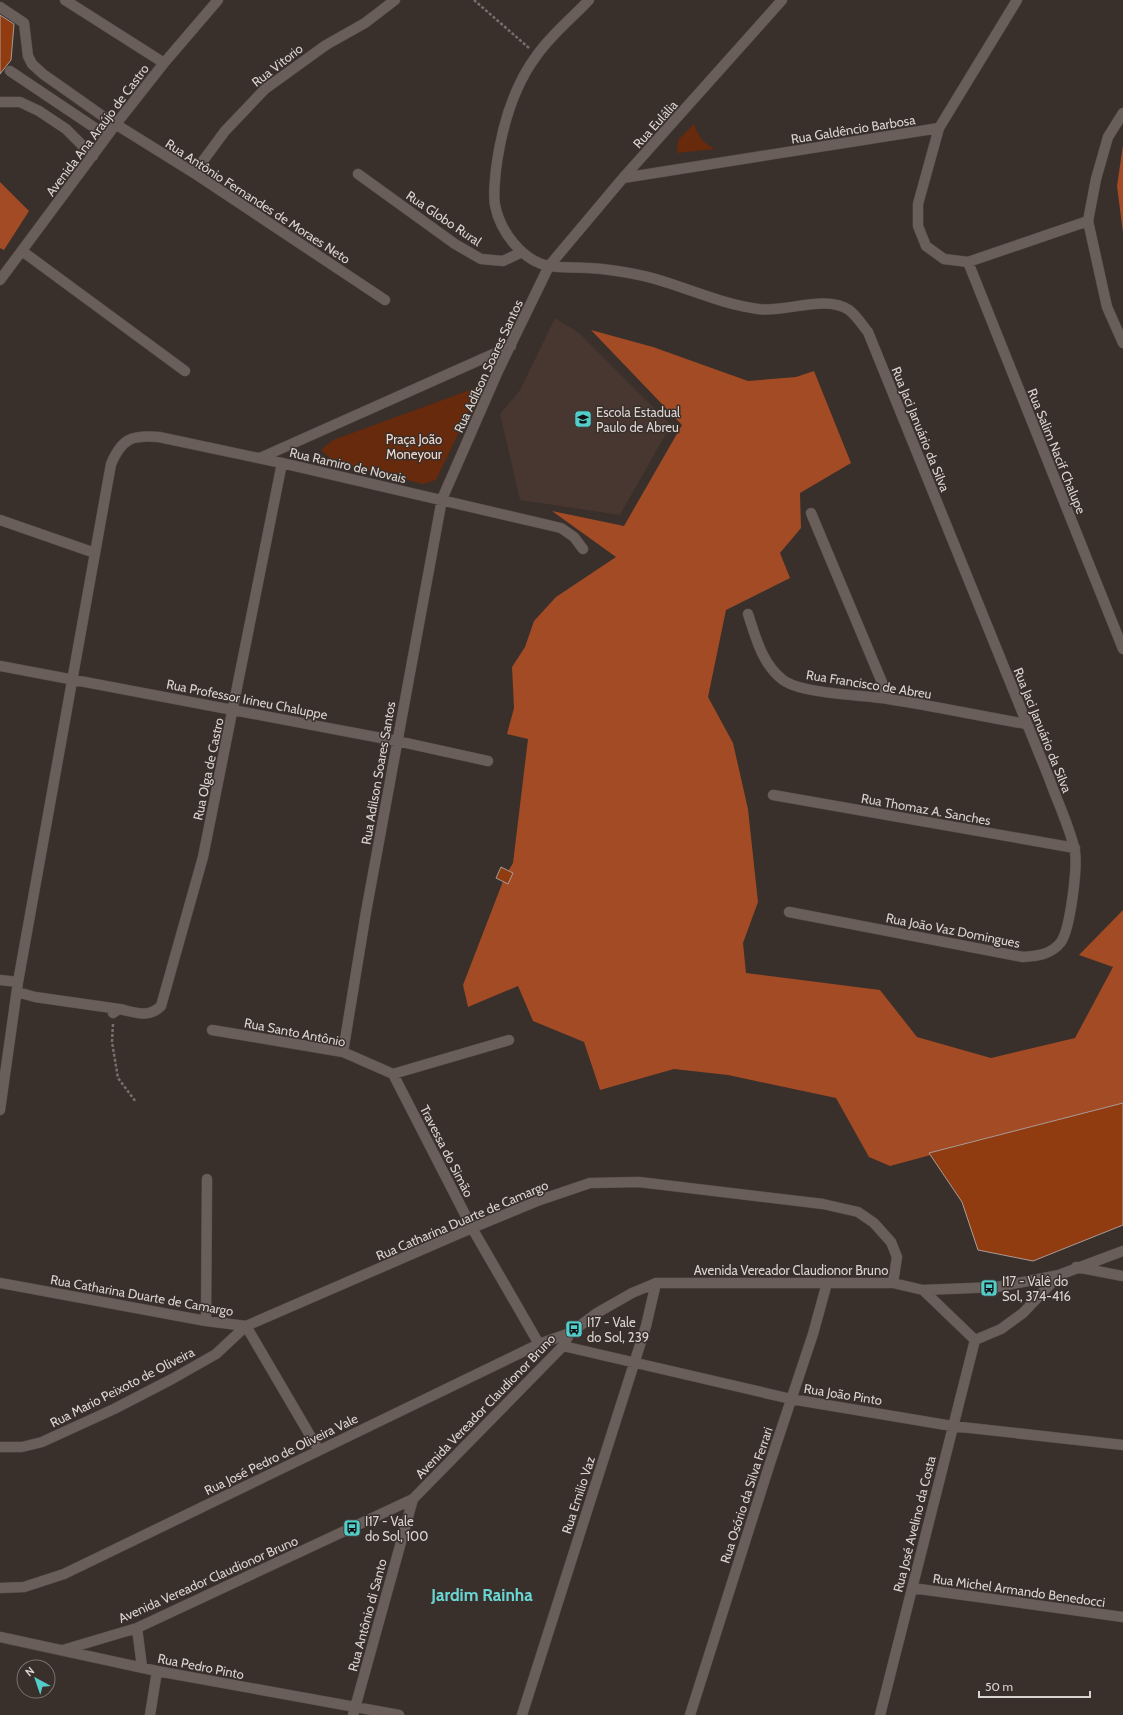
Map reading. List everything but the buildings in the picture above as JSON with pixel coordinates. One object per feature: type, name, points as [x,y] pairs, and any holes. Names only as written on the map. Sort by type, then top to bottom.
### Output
[{"type":"street","points":[[65,0],[164,63]]},
{"type":"street","name":"Avenida Ana Araújo de Castro","points":[[0,280],[116,124],[164,63],[218,0]]},
{"type":"street","name":"Rua Vitorio","points":[[194,173],[225,131],[265,89],[320,49],[365,23],[395,0]]},
{"type":"street","name":"Rua Jaci Januário da Silva","points":[[589,0],[536,55],[520,83],[507,118],[499,152],[495,184],[495,205],[500,222],[510,239],[532,261],[549,266],[616,270],[645,276],[733,304],[760,310],[812,304],[829,304],[848,309],[858,318],[868,332],[1075,848]]},
{"type":"street","name":"Rua Eulália","points":[[549,266],[623,178],[782,0]]},
{"type":"street","points":[[1017,0],[939,128],[918,204],[918,226],[926,246],[944,259],[968,262],[1088,221]]},
{"type":"street","name":"Rua Antônio Fernandes de Moraes Neto","points":[[0,7],[24,23],[28,56],[32,64],[43,74],[116,124],[194,173],[385,300]]},
{"type":"street","points":[[10,71],[107,136]]},
{"type":"street","points":[[0,102],[20,102],[39,111],[66,129],[93,156]]},
{"type":"street","points":[[1123,113],[1108,137],[1096,179],[1088,221],[1107,307],[1123,343]]},
{"type":"street","name":"Rua Galdêncio Barbosa","points":[[623,178],[939,128]]},
{"type":"street","name":"Rua Globo Rural","points":[[358,174],[455,244],[481,259],[503,261],[522,252]]},
{"type":"street","points":[[22,251],[184,371]]},
{"type":"street","name":"Rua Salim Nacif Chalupe","points":[[968,262],[1123,649]]},
{"type":"street","name":"Rua Adílson Soares Santos","points":[[442,499],[549,266]]},
{"type":"street","points":[[260,458],[511,346]]},
{"type":"street","name":"Rua Ramiro de Novais","points":[[0,1110],[18,987],[72,680],[111,464],[117,449],[128,439],[142,436],[158,437],[260,458],[442,499],[560,528],[574,537],[583,549]]},
{"type":"street","name":"Rua Olga de Castro","points":[[116,1011],[145,1014],[154,1013],[161,1006],[203,857],[234,710],[282,463]]},
{"type":"street","name":"Rua Adilson Soares Santos","points":[[343,1052],[397,741],[442,499]]},
{"type":"street","points":[[811,513],[889,699]]},
{"type":"street","points":[[0,520],[95,553]]},
{"type":"street","name":"Rua Francisco de Abreu","points":[[748,614],[759,647],[770,669],[785,681],[805,688],[889,699],[1026,724]]},
{"type":"street","name":"Rua Professor Irineu Chaluppe","points":[[0,666],[397,741],[488,761]]},
{"type":"street","name":"Rua Thomaz A. Sanches","points":[[773,795],[1075,848]]},
{"type":"street","name":"Rua João Vaz Domingues","points":[[789,912],[1023,957],[1044,955],[1060,942],[1068,927],[1073,887],[1075,848]]},
{"type":"street","points":[[0,980],[18,987],[35,997],[116,1011]]},
{"type":"street","name":"Rua Santo Antônio","points":[[212,1030],[343,1052],[393,1074]]},
{"type":"street","points":[[393,1074],[509,1040]]},
{"type":"street","name":"Travessa do Simão","points":[[393,1074],[472,1228],[539,1344]]},
{"type":"street","points":[[206,1321],[207,1179]]},
{"type":"street","name":"Rua Catharina Duarte de Camargo","points":[[0,1283],[206,1321],[246,1326],[540,1200],[590,1183],[639,1182],[823,1204],[858,1212],[874,1223],[891,1242],[897,1257],[893,1283]]},
{"type":"street","points":[[923,1290],[975,1340],[1001,1329],[1022,1313],[1059,1275],[1076,1267],[1123,1251]]},
{"type":"street","points":[[1076,1267],[1123,1276]]},
{"type":"street","name":"Avenida Vereador Claudionor Bruno","points":[[63,1650],[137,1628],[413,1499],[563,1346],[570,1333],[597,1313],[632,1293],[656,1283],[893,1283],[923,1290],[997,1287],[1059,1275]]},
{"type":"street","name":"Rua Emilio Vaz","points":[[522,1715],[632,1363],[646,1326],[656,1283]]},
{"type":"street","name":"Rua Osório da Silva Ferrari","points":[[690,1715],[827,1283]]},
{"type":"street","points":[[246,1326],[318,1449]]},
{"type":"street","name":"Rua Mario Peixoto de Oliveira","points":[[0,1447],[22,1447],[42,1442],[114,1409],[216,1354],[246,1326]]},
{"type":"street","name":"Rua José Pedro de Oliveira Vale","points":[[0,1588],[24,1586],[64,1574],[187,1515],[318,1449],[539,1344],[570,1333]]},
{"type":"street","name":"Rua José Avelino da Costa","points":[[880,1715],[975,1340]]},
{"type":"street","name":"Rua João Pinto","points":[[563,1346],[791,1399],[952,1426],[1123,1444]]},
{"type":"street","name":"Rua Antônio di Santo","points":[[354,1711],[413,1499]]},
{"type":"street","name":"Rua Michel Armando Benedocci","points":[[912,1588],[1123,1617]]},
{"type":"street","points":[[137,1628],[142,1667]]},
{"type":"street","name":"Rua Pedro Pinto","points":[[0,1637],[354,1711],[399,1715]]},
{"type":"street","points":[[150,1715],[157,1671]]},
{"type":"path","points":[[474,0],[536,55]]},
{"type":"path","points":[[116,1011],[112,1042],[118,1078],[136,1102]]},
{"type":"shaded area","points":[[1123,145],[1123,233],[1117,186]]},
{"type":"shaded area","points":[[0,182],[29,211],[4,250],[0,248]]},
{"type":"shaded area","name":"Escola Estadual Paulo de Abreu","points":[[555,318],[578,332],[671,425],[620,515],[520,500],[500,414],[520,390]]},
{"type":"shaded area","points":[[591,330],[653,347],[748,381],[796,377],[814,371],[851,463],[800,493],[801,528],[780,553],[790,578],[726,610],[708,697],[733,743],[748,809],[758,902],[743,943],[746,973],[880,990],[917,1037],[991,1058],[1075,1038],[1113,967],[1079,955],[1123,910],[1123,1103],[890,1166],[869,1157],[836,1098],[728,1075],[674,1069],[600,1090],[584,1042],[533,1021],[518,986],[468,1007],[463,985],[505,876],[513,863],[528,739],[507,734],[514,708],[512,667],[525,647],[534,621],[556,597],[616,557],[552,511],[624,526],[682,425]]},
{"type":"green space","points":[[694,124],[702,139],[715,149],[677,153],[678,140]]},
{"type":"green space","name":"Praça João Moneyour","points":[[481,386],[436,480],[423,484],[333,461],[321,450],[333,440]]},
{"type":"place","name":"Escola Estadual Paulo de Abreu","points":[[583,419]]},
{"type":"place","name":"I17 - Valê do Sol, 374-416","points":[[989,1288]]},
{"type":"place","name":"I17 - Vale do Sol, 239","points":[[574,1329]]},
{"type":"place","name":"I17 - Vale do Sol, 100","points":[[352,1528]]},
{"type":"district","name":"Jardim Rainha","points":[[482,1595]]}]
